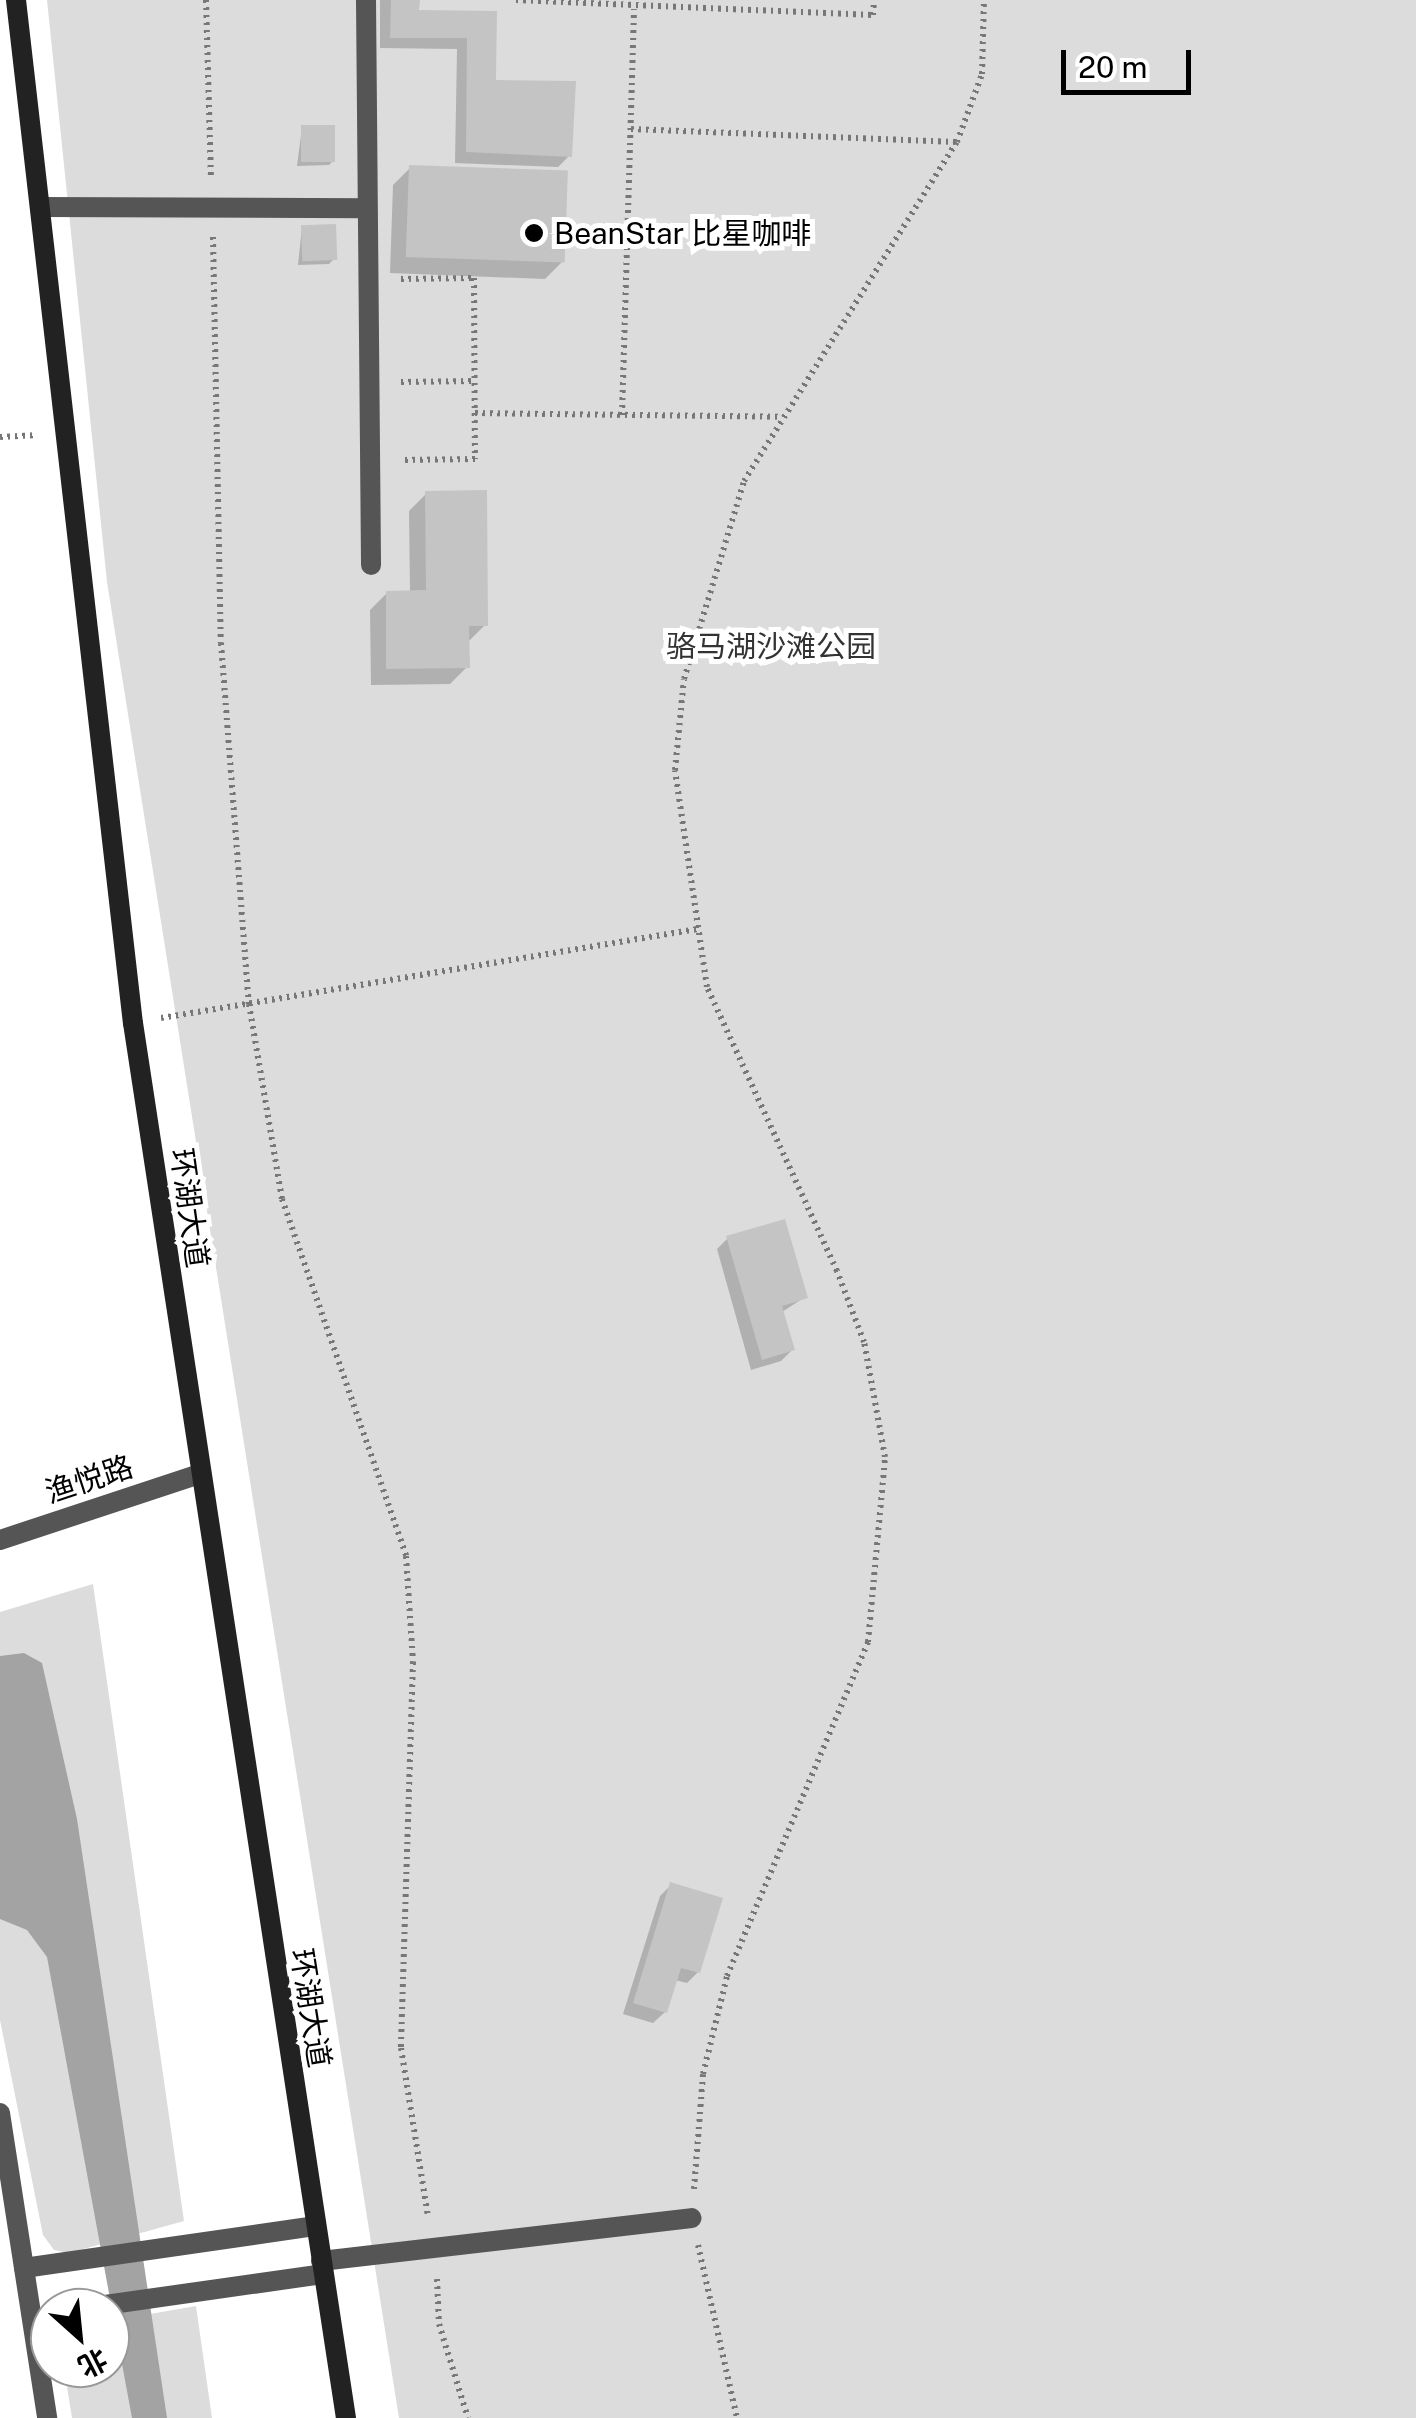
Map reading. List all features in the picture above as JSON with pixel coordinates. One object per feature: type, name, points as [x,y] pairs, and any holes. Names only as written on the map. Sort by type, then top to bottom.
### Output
[{"type":"main road","name":"环湖大道","points":[[16,0],[133,1023],[197,1475],[346,2418]]},
{"type":"street","points":[[366,0],[370,565]]},
{"type":"street","points":[[40,206],[368,208]]},
{"type":"street","name":"渔悦路","points":[[0,1540],[197,1475]]},
{"type":"street","points":[[0,2113],[24,2268],[31,2288]]},
{"type":"street","points":[[130,2300],[432,2248],[692,2218]]},
{"type":"street","points":[[24,2268],[316,2226]]},
{"type":"street","points":[[45,2388],[47,2418]]},
{"type":"path","points":[[206,0],[221,643],[250,1004],[282,1199],[406,1556],[413,1662],[401,2048],[432,2248],[438,2324],[468,2418]]},
{"type":"path","points":[[516,0],[634,8],[873,15],[874,0]]},
{"type":"path","points":[[737,2418],[692,2218],[703,2074],[728,1976],[868,1642],[884,1457],[864,1342],[707,987],[675,770],[684,679],[744,481],[957,142],[982,74],[984,0]]},
{"type":"path","points":[[622,414],[634,8]]},
{"type":"path","points":[[630,129],[957,142]]},
{"type":"path","points":[[368,280],[474,278],[475,459],[370,460]]},
{"type":"path","points":[[369,382],[474,381]]},
{"type":"path","points":[[474,413],[782,417]]},
{"type":"path","points":[[133,1023],[698,929]]},
{"type":"green space","name":"骆马湖沙滩公园","points":[[47,0],[1416,0],[1416,2418],[399,2418],[107,582]]},
{"type":"green space","points":[[93,1584],[184,2221],[69,2253],[54,2250],[43,2235],[0,2020],[0,1612]]},
{"type":"green space","points":[[196,2306],[212,2418],[72,2418],[67,2388],[130,2388],[130,2318]]},
{"type":"shaded area","points":[[24,1653],[42,1663],[77,1819],[167,2418],[132,2418],[126,2388],[130,2388],[130,2288],[108,2288],[47,1957],[27,1930],[0,1919],[0,1656]]},
{"type":"building","points":[[391,0],[420,0],[419,10],[497,11],[496,80],[576,81],[572,157],[466,152],[467,38],[390,38]]},
{"type":"building","points":[[301,125],[335,125],[335,162],[301,162]]},
{"type":"building","points":[[409,165],[568,171],[565,262],[406,257]]},
{"type":"building","points":[[336,224],[337,260],[302,261],[301,225]]},
{"type":"building","points":[[487,490],[488,626],[469,626],[470,668],[386,669],[386,591],[426,590],[425,491]]},
{"type":"building","points":[[785,1219],[808,1298],[782,1306],[795,1350],[762,1360],[726,1236]]},
{"type":"building","points":[[670,1882],[723,1898],[700,1973],[681,1968],[667,2013],[633,2003]]},
{"type":"place","name":"BeanStar 比星咖啡","points":[[534,233]]}]
